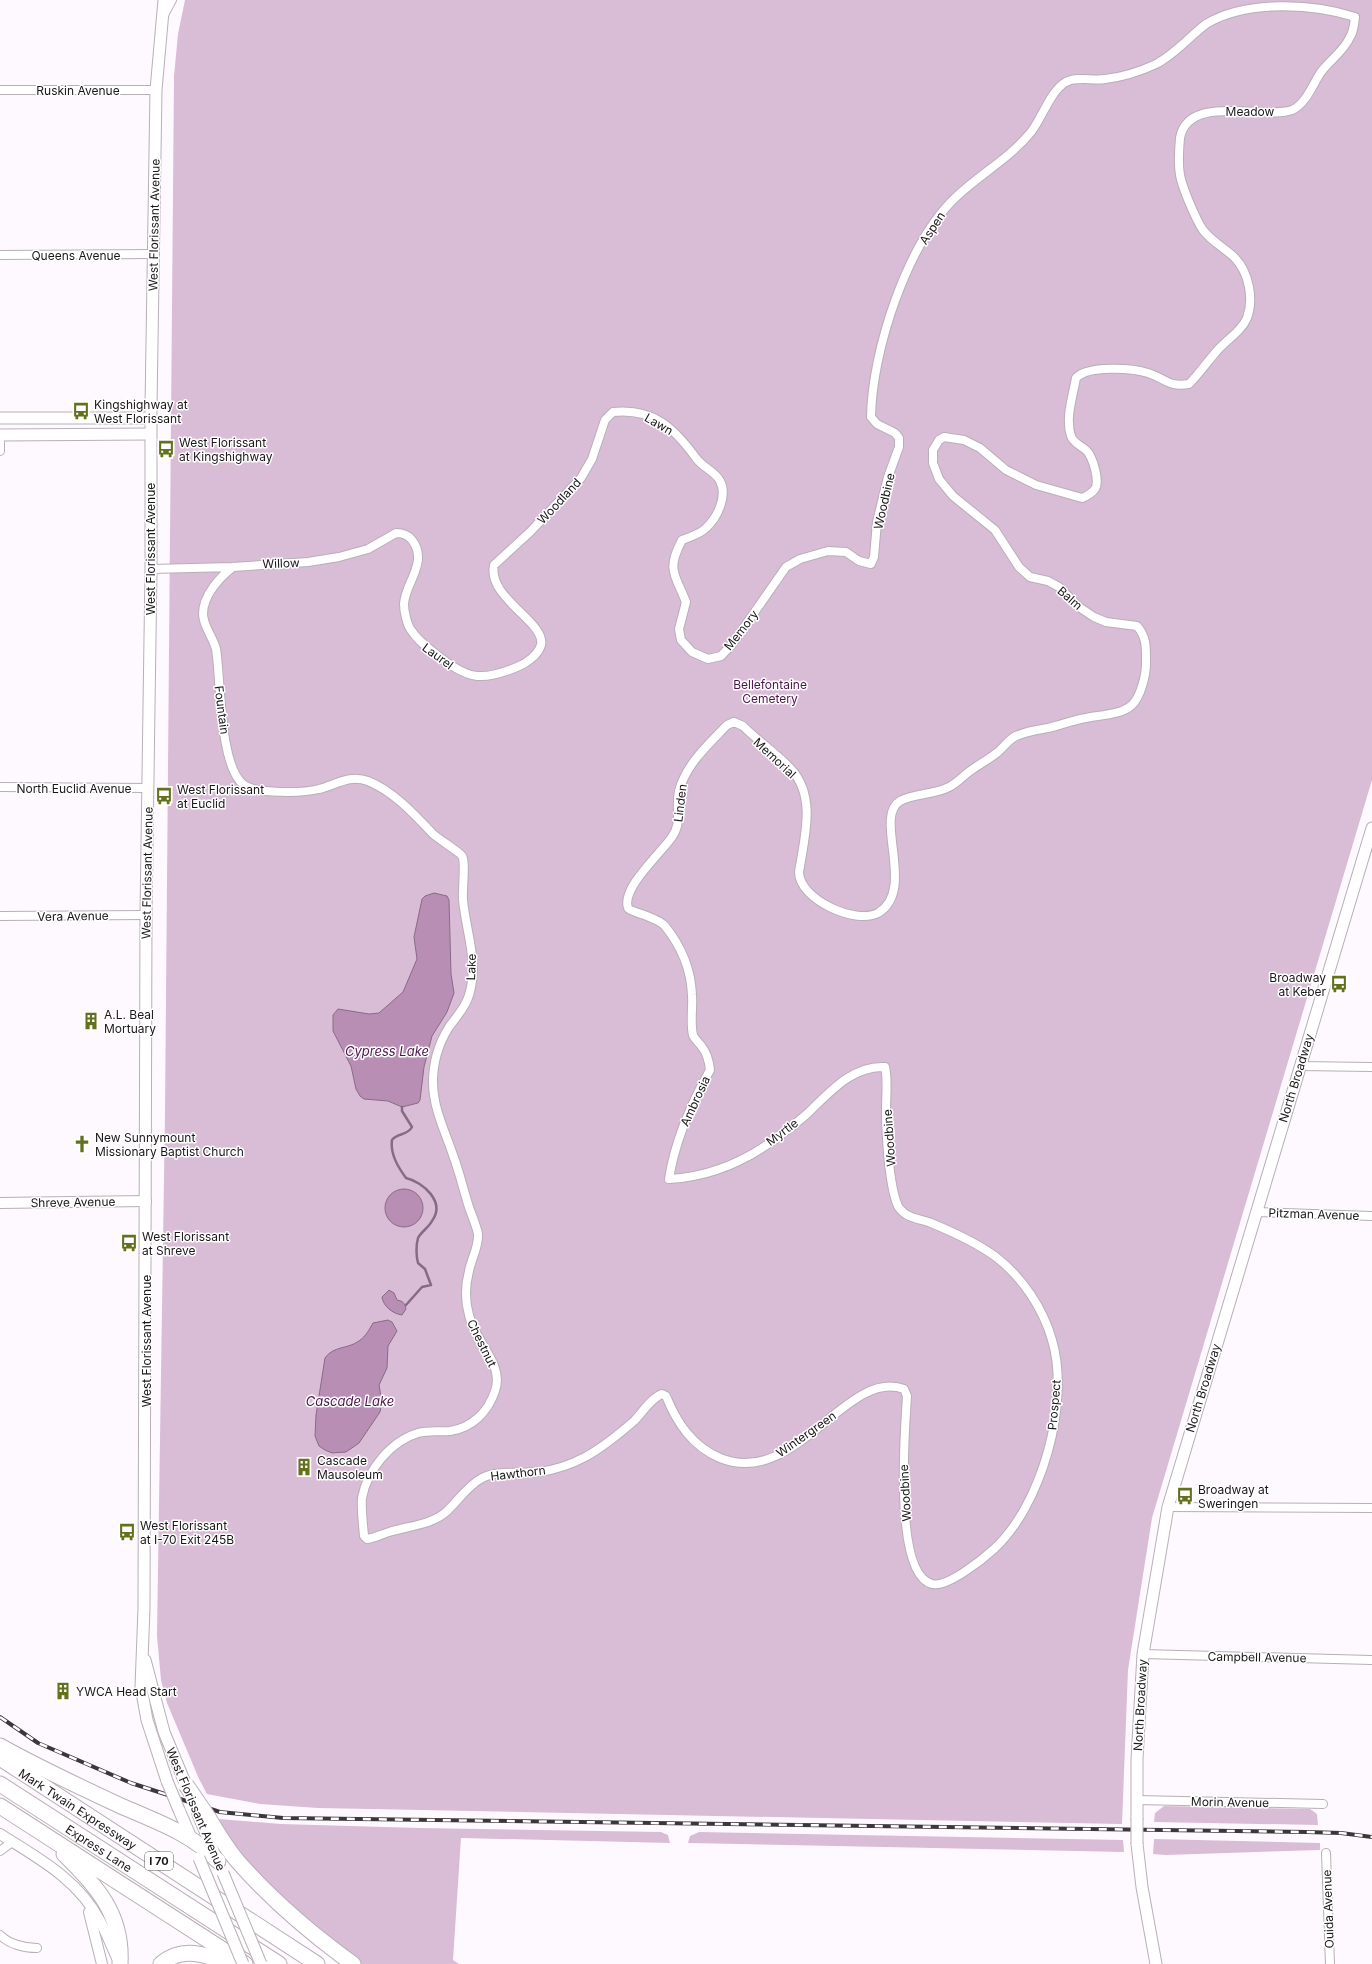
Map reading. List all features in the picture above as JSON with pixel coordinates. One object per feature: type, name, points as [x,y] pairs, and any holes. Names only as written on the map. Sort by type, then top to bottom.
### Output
[{"type":"highway","points":[[0,1746],[52,1773],[191,1839],[207,1850],[220,1867]]},
{"type":"highway","name":"Mark Twain Expressway","points":[[0,1758],[317,1964]]},
{"type":"highway","name":"Express Lane","points":[[0,1784],[279,1964]]},
{"type":"highway","points":[[186,1785],[203,1816],[255,1880],[301,1923],[353,1964]]},
{"type":"highway","points":[[0,1806],[244,1964]]},
{"type":"highway","points":[[42,1832],[89,1879],[107,1903],[119,1938],[120,1964]]},
{"type":"highway","points":[[161,1964],[177,1955],[189,1952],[201,1953],[229,1964]]},
{"type":"main road","name":"West Florissant Avenue","points":[[164,0],[156,90],[150,434],[151,569],[146,915],[146,1201],[143,1650],[141,1687],[147,1720],[167,1781],[244,1964]]},
{"type":"main road","points":[[0,418],[151,418]]},
{"type":"main road","points":[[0,435],[150,434]]},
{"type":"main road","name":"North Broadway","points":[[1156,1964],[1142,1887],[1137,1844],[1137,1800],[1143,1654],[1168,1507],[1372,828]]},
{"type":"main road","name":"West Florissant Avenue","points":[[143,1650],[164,1732],[186,1785]]},
{"type":"main road","name":"West Florissant Avenue","points":[[203,1816],[220,1867],[261,1964]]},
{"type":"street","points":[[161,21],[172,0]]},
{"type":"street","name":"Meadow","points":[[1066,82],[1103,80],[1136,73],[1175,52],[1190,37],[1208,23],[1230,12],[1248,8],[1270,6],[1325,8],[1355,17],[1350,38],[1322,71],[1301,104],[1296,108],[1290,111],[1267,112],[1227,110],[1210,112],[1193,119],[1186,126],[1180,138],[1180,175],[1203,230],[1216,244],[1236,259],[1245,275],[1250,302],[1246,318],[1237,332],[1218,350],[1189,384],[1176,386],[1148,373],[1118,369],[1096,370],[1080,374],[1076,378],[1069,422],[1071,436],[1081,446]]},
{"type":"street","name":"Aspen","points":[[899,438],[895,432],[877,424],[871,417],[873,388],[883,342],[912,260],[929,229],[955,197],[1013,150],[1032,131],[1055,92],[1066,82]]},
{"type":"street","name":"Ruskin Avenue","points":[[0,90],[156,90]]},
{"type":"street","name":"Queens Avenue","points":[[0,255],[153,254]]},
{"type":"street","name":"Lawn","points":[[605,420],[613,412],[625,411],[638,412],[652,417],[673,430],[696,459],[720,481]]},
{"type":"street","name":"Woodland","points":[[493,569],[500,557],[530,532],[580,478],[592,459],[605,420]]},
{"type":"street","points":[[0,435],[0,451]]},
{"type":"street","name":"Balm","points":[[889,901],[895,881],[895,857],[889,824],[892,810],[899,802],[910,797],[949,788],[970,771],[984,763],[1014,737],[1032,730],[1048,728],[1123,710],[1132,704],[1136,698],[1146,674],[1144,634],[1137,626],[1106,622],[1094,617],[1079,607],[1059,587],[1048,581],[1030,576],[1020,567],[995,530],[953,496],[939,479],[932,463],[933,450],[939,440],[944,437],[964,440],[980,448],[1006,470],[1036,485],[1082,498],[1089,495],[1095,488],[1096,483],[1091,458],[1081,446]]},
{"type":"street","name":"Woodbine","points":[[871,564],[874,557],[876,522],[898,447],[899,438]]},
{"type":"street","name":"Memory","points":[[720,481],[723,493],[714,519],[705,529],[682,540],[673,560],[673,575],[686,602],[679,629],[681,640],[692,652],[708,659],[721,656],[748,624],[786,567],[800,559],[828,551],[846,552],[859,561],[871,564]]},
{"type":"street","name":"Willow","points":[[151,569],[233,567],[308,562],[368,550],[396,533],[405,535]]},
{"type":"street","name":"Laurel","points":[[405,535],[415,544],[417,551],[417,566],[404,604],[409,628],[420,643],[450,666],[464,674],[484,677],[503,673],[534,656],[541,645],[540,636],[534,626],[501,592],[492,572],[493,569]]},
{"type":"street","name":"Fountain","points":[[233,567],[222,576],[213,589],[205,603],[203,616],[214,640],[217,654],[222,716],[227,748],[235,773],[245,786],[255,790],[296,791],[320,789]]},
{"type":"street","name":"Memorial","points":[[734,722],[743,726],[791,769],[798,778],[805,793],[807,816],[799,872],[799,879],[802,886],[810,894],[835,910],[851,915],[865,917],[877,913],[885,907],[889,901]]},
{"type":"street","name":"Linden","points":[[631,911],[628,908],[627,898],[632,889],[676,830],[679,820],[679,792],[683,778],[694,761],[710,742],[727,725],[734,722]]},
{"type":"street","name":"Lake","points":[[320,789],[339,781],[353,778],[367,781],[386,791],[443,843],[458,852],[463,857],[463,904],[472,948],[472,981],[465,1005],[447,1030],[440,1046],[433,1081],[434,1099],[438,1115],[459,1170],[478,1235]]},
{"type":"street","name":"North Euclid Avenue","points":[[0,787],[148,788]]},
{"type":"street","name":"Ambrosia","points":[[631,911],[654,918],[664,925],[680,948],[687,964],[692,994],[693,1036],[703,1048],[710,1070],[691,1107],[680,1135],[669,1179]]},
{"type":"street","name":"Vera Avenue","points":[[0,916],[146,915]]},
{"type":"street","points":[[1300,1066],[1372,1067]]},
{"type":"street","name":"Woodbine","points":[[885,1067],[888,1154],[894,1190],[899,1208]]},
{"type":"street","name":"Myrtle","points":[[669,1179],[705,1174],[735,1163],[767,1145],[845,1079],[867,1070],[885,1067]]},
{"type":"street","name":"Shreve Avenue","points":[[0,1203],[146,1201]]},
{"type":"street","name":"Prospect","points":[[899,1208],[908,1215],[939,1226],[973,1243],[995,1257],[1017,1276],[1043,1316],[1053,1341],[1057,1364],[1058,1392],[1049,1445],[1038,1484],[1022,1514],[1010,1534],[978,1562],[952,1578],[937,1585]]},
{"type":"street","name":"Pitzman Avenue","points":[[1256,1212],[1372,1216]]},
{"type":"street","name":"Chestnut","points":[[367,1539],[364,1536],[362,1502],[367,1483],[372,1472],[381,1460],[403,1440],[419,1433],[463,1428],[475,1421],[484,1412],[492,1400],[497,1386],[498,1377],[494,1365],[469,1320],[466,1305],[468,1272],[478,1235]]},
{"type":"street","name":"Wintergreen","points":[[662,1394],[666,1396],[672,1413],[684,1431],[694,1441],[712,1454],[729,1461],[748,1464],[766,1461],[783,1454],[839,1411],[867,1394],[886,1387],[897,1386],[904,1389]]},
{"type":"street","name":"Woodbine","points":[[904,1389],[907,1396],[903,1472],[905,1518],[910,1548],[921,1577],[930,1584],[937,1585]]},
{"type":"street","name":"Hawthorn","points":[[367,1539],[435,1519],[445,1513],[481,1478],[504,1473],[540,1472],[560,1467],[584,1458],[620,1432],[634,1420],[656,1396],[662,1394]]},
{"type":"street","points":[[1168,1507],[1372,1508]]},
{"type":"street","name":"Campbell Avenue","points":[[1143,1654],[1371,1660]]},
{"type":"street","name":"Morin Avenue","points":[[1137,1800],[1323,1804]]},
{"type":"street","points":[[0,1834],[56,1870],[85,1899],[100,1922],[120,1964]]},
{"type":"street","points":[[0,1851],[12,1842]]},
{"type":"street","name":"Ouida Avenue","points":[[1326,1853],[1330,1964]]},
{"type":"street","points":[[85,1899],[95,1929],[102,1964]]},
{"type":"street","points":[[0,1935],[21,1946],[36,1948]]},
{"type":"green space","name":"Bellefontaine Cemetery","points":[[185,0],[1372,0],[1372,780],[1152,1518],[1128,1670],[1122,1824],[318,1808],[260,1804],[207,1794],[199,1779],[167,1703],[161,1680],[157,1636],[165,1112],[174,76],[178,34]]},
{"type":"green space","points":[[1164,1806],[1310,1809],[1317,1814],[1318,1825],[1154,1822],[1155,1813]]},
{"type":"green space","points":[[219,1819],[281,1824],[661,1832],[668,1835],[670,1843],[461,1838],[453,1960],[459,1964],[359,1964],[251,1871],[223,1828]]},
{"type":"green space","points":[[699,1832],[1123,1840],[1124,1852],[688,1843],[690,1836]]},
{"type":"green space","points":[[1154,1839],[1320,1843],[1320,1850],[1166,1855],[1153,1854]]},
{"type":"water","name":"Cypress Lake","points":[[434,893],[447,896],[449,900],[451,974],[454,993],[447,1012],[432,1036],[424,1067],[420,1100],[418,1103],[402,1107],[388,1101],[364,1099],[360,1096],[356,1089],[351,1066],[333,1031],[333,1015],[338,1009],[369,1014],[379,1013],[403,992],[417,959],[414,937],[422,899],[425,896]]},
{"type":"water","points":[[400,1189],[408,1189],[418,1194],[422,1201],[422,1215],[418,1222],[408,1227],[400,1227],[390,1222],[388,1219],[385,1212],[385,1204],[390,1194],[393,1192]]},
{"type":"water","points":[[389,1290],[394,1293],[397,1300],[404,1304],[406,1309],[402,1315],[392,1311],[384,1303],[382,1297]]},
{"type":"water","name":"Cascade Lake","points":[[388,1320],[392,1322],[397,1331],[388,1346],[387,1368],[379,1385],[382,1402],[380,1412],[359,1443],[346,1452],[332,1453],[325,1450],[319,1446],[315,1436],[316,1415],[325,1358],[336,1349],[355,1344],[365,1335],[373,1323]]},
{"type":"waterway","points":[[402,1107],[402,1111],[412,1127],[407,1132],[392,1140],[393,1155],[406,1178],[413,1180],[425,1188],[431,1194],[436,1207],[436,1214],[418,1238],[417,1247],[418,1263],[425,1269],[431,1285],[422,1287],[406,1305]]},
{"type":"railway","points":[[0,1717],[38,1743],[131,1783],[220,1812],[283,1818],[1307,1832],[1341,1833],[1372,1837]]},
{"type":"place","name":"Kingshighway at West Florissant","points":[[81,411]]},
{"type":"place","name":"West Florissant at Kingshighway","points":[[166,449]]},
{"type":"place","name":"West Florissant at Euclid","points":[[164,796]]},
{"type":"place","name":"Broadway at Keber","points":[[1339,984]]},
{"type":"place","name":"A.L. Beal Mortuary","points":[[91,1021]]},
{"type":"place","name":"New Sunnymount Missionary Baptist Church","points":[[82,1144]]},
{"type":"place","name":"West Florissant at Shreve","points":[[129,1243]]},
{"type":"place","name":"Cascade Mausoleum","points":[[304,1467]]},
{"type":"place","name":"Broadway at Sweringen","points":[[1185,1496]]},
{"type":"place","name":"West Florissant at I-70 Exit 245B","points":[[127,1532]]},
{"type":"place","name":"YWCA Head Start","points":[[63,1691]]}]
